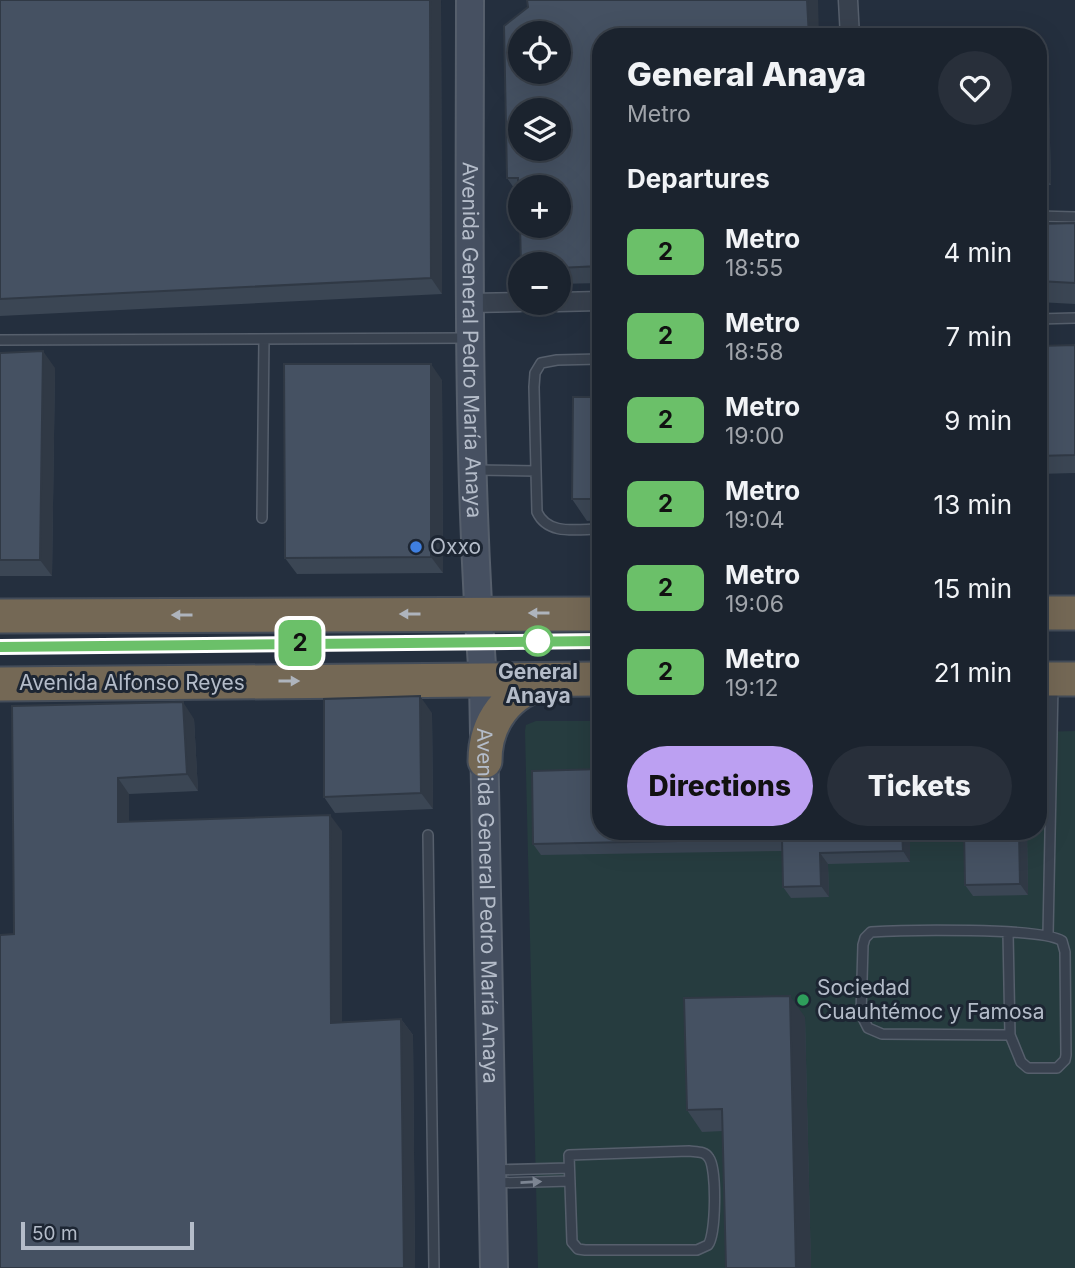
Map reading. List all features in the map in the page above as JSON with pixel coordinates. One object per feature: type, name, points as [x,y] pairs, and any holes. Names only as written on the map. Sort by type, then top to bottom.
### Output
[{"type":"highway","points":[[1047,613],[1075,613]]},
{"type":"highway","points":[[0,616],[592,614]]},
{"type":"highway","points":[[485,761],[487,736],[498,713],[506,704],[515,695],[536,684],[566,679]]},
{"type":"highway","name":"Avenida Alfonso Reyes","points":[[0,684],[592,679]]},
{"type":"street","name":"Avenida General Pedro María Anaya","points":[[470,0],[471,338],[478,613],[483,680],[494,1268]]},
{"type":"street","points":[[848,0],[850,28]]},
{"type":"street","points":[[571,302],[592,301]]},
{"type":"street","points":[[471,303],[508,302]]},
{"type":"lane","points":[[1047,216],[1075,217]]},
{"type":"lane","points":[[1047,319],[1075,318]]},
{"type":"lane","points":[[0,340],[471,338]]},
{"type":"lane","points":[[262,518],[264,339]]},
{"type":"lane","points":[[592,359],[548,361],[537,367],[534,387],[537,512],[544,524],[553,528],[592,529]]},
{"type":"lane","points":[[474,470],[536,471]]},
{"type":"lane","points":[[1048,935],[1055,679]]},
{"type":"lane","points":[[428,835],[434,1268]]},
{"type":"lane","points":[[1008,933],[1010,1035],[1021,1062],[1028,1068],[1057,1068],[1065,1060],[1065,952],[1062,940],[1048,935],[1008,933],[871,932],[864,938],[863,945],[861,1014],[868,1028],[883,1034],[1010,1035]]},
{"type":"lane","points":[[689,1151],[707,1155],[714,1171],[711,1241],[705,1248],[697,1250],[578,1249],[572,1242],[569,1168],[569,1155],[689,1151]]},
{"type":"lane","points":[[493,1177],[569,1168]]},
{"type":"lane","points":[[493,1177],[570,1181]]},
{"type":"green space","name":"Sociedad Cuauhtémoc y Famosa","points":[[536,721],[592,721],[592,840],[1047,840],[1047,732],[1075,731],[1075,1268],[538,1268],[526,725]]},
{"type":"building","points":[[0,0],[430,0],[431,278],[0,299]]},
{"type":"building","points":[[527,0],[807,0],[809,28],[592,28],[592,266],[571,267],[571,252],[521,252],[520,238],[571,238],[571,175],[508,175],[507,178],[504,26],[508,23],[508,84],[571,84],[571,21],[510,21],[528,7]]},
{"type":"building","points":[[1075,223],[1075,283],[1047,281],[1047,224]]},
{"type":"building","points":[[1075,345],[1075,455],[1047,456],[1047,346]]},
{"type":"building","points":[[43,351],[40,560],[0,560],[0,353]]},
{"type":"building","points":[[284,364],[431,364],[431,557],[285,558]]},
{"type":"building","points":[[573,397],[592,397],[592,499],[572,499]]},
{"type":"building","points":[[420,696],[421,793],[324,797],[324,699]]},
{"type":"building","points":[[183,702],[187,774],[118,778],[118,822],[330,815],[331,1023],[401,1019],[404,1268],[0,1268],[0,935],[14,934],[12,706]]},
{"type":"building","points":[[592,769],[592,840],[732,840],[533,844],[532,771]]},
{"type":"building","points":[[782,840],[902,840],[903,851],[820,853],[821,886],[783,887]]},
{"type":"building","points":[[964,840],[1019,840],[1020,884],[965,885]]},
{"type":"building","points":[[790,996],[796,1268],[726,1268],[722,1109],[687,1110],[684,998]]},
{"type":"metro line","name":"2","points":[[0,647],[592,641]]},
{"type":"place","name":"Oxxo","points":[[416,547]]},
{"type":"place","name":"General Anaya","points":[[538,641]]},
{"type":"place","name":"Sociedad Cuauhtémoc y Famosa","points":[[803,1000]]}]
